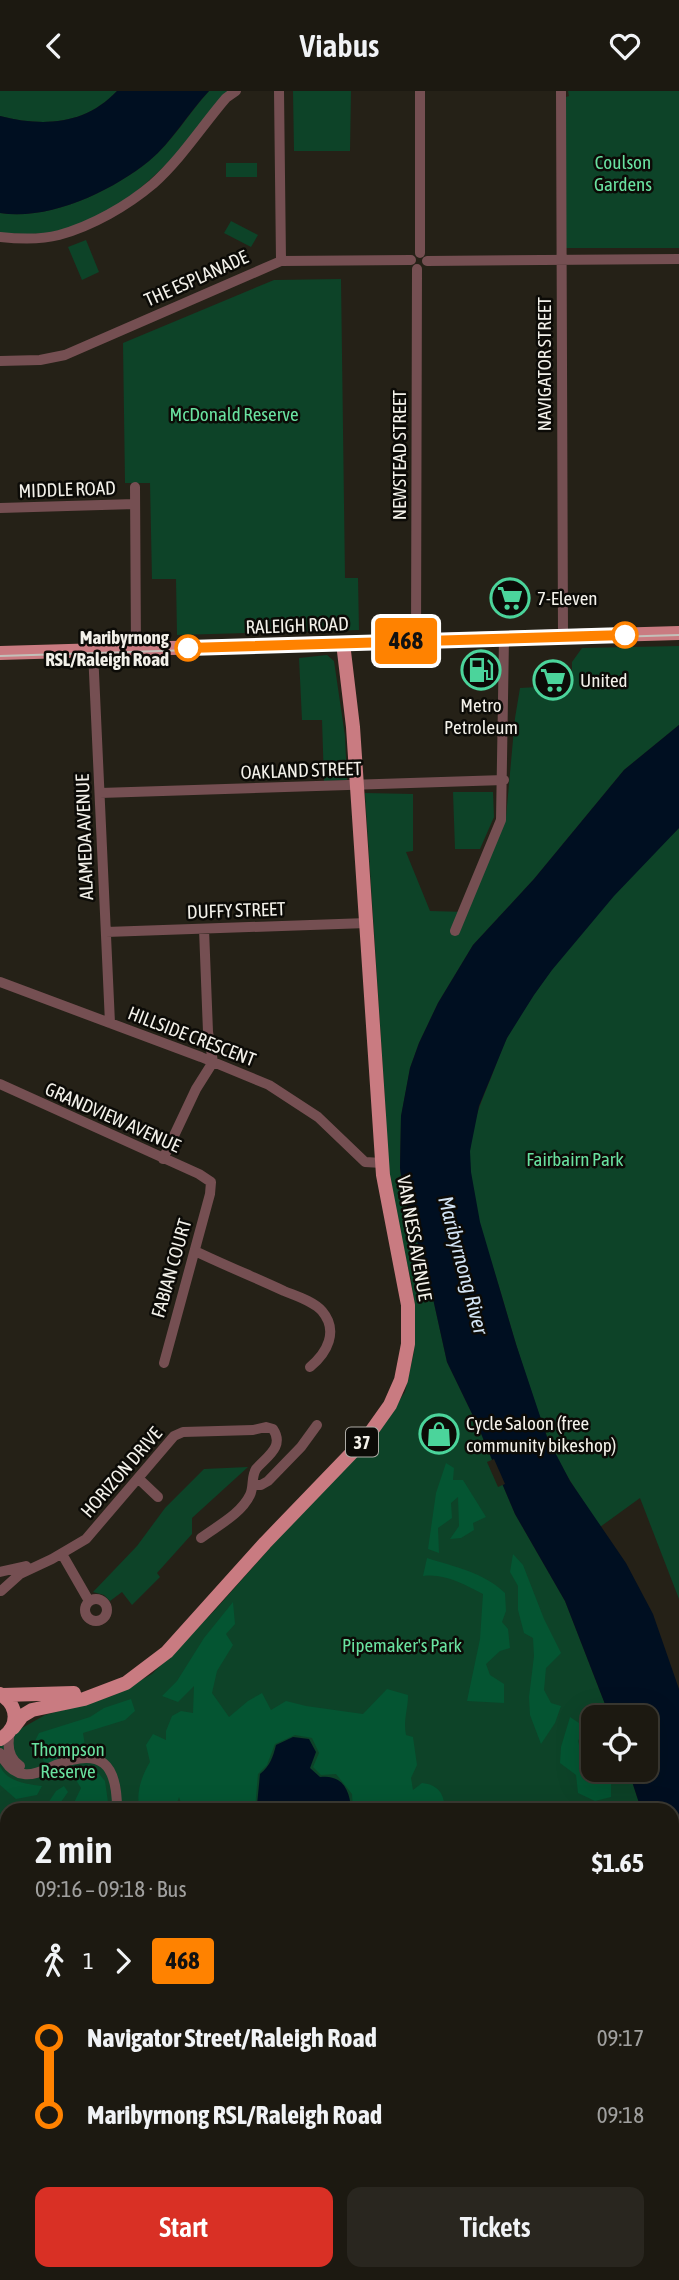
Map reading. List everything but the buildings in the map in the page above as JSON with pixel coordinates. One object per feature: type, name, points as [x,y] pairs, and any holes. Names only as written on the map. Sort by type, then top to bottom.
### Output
[{"type":"main road","name":"RALEIGH ROAD","points":[[0,653],[679,633]]},
{"type":"main road","name":"VAN NESS AVENUE","points":[[8,1733],[26,1712],[113,1690],[139,1675],[183,1637],[265,1543],[368,1436],[396,1393],[406,1363],[406,1281],[386,1198],[382,1159],[347,643]]},
{"type":"main road","name":"VAN NESS AVENUE","points":[[2,1694],[48,1695],[89,1691],[112,1685],[155,1661]]},
{"type":"main road","name":"37","points":[[2,1694],[15,1710],[8,1733]]},
{"type":"street","points":[[0,237],[24,239],[58,235],[92,222],[127,202],[152,184],[226,98],[236,91]]},
{"type":"street","points":[[279,91],[281,261]]},
{"type":"street","name":"NEWSTEAD STREET","points":[[416,641],[420,91]]},
{"type":"street","name":"NAVIGATOR STREET","points":[[550,91],[562,91],[563,636]]},
{"type":"street","name":"THE ESPLANADE","points":[[0,361],[40,360],[65,355],[281,261],[679,259]]},
{"type":"street","points":[[135,487],[136,650]]},
{"type":"street","name":"MIDDLE ROAD","points":[[0,508],[135,504]]},
{"type":"street","points":[[455,931],[501,820],[504,780],[504,638]]},
{"type":"street","name":"ALAMEDA AVENUE","points":[[93,651],[110,1023]]},
{"type":"street","name":"OAKLAND STREET","points":[[100,793],[504,780]]},
{"type":"street","name":"DUFFY STREET","points":[[106,932],[367,923]]},
{"type":"street","points":[[163,1159],[196,1089],[206,1059],[208,1032],[204,929]]},
{"type":"street","name":"HILLSIDE CRESCENT","points":[[0,982],[206,1059],[277,1090],[318,1117],[354,1151],[382,1159]]},
{"type":"street","name":"GRANDVIEW AVENUE","points":[[0,1084],[211,1182]]},
{"type":"street","name":"FABIAN COURT","points":[[164,1363],[211,1182]]},
{"type":"street","points":[[195,1251],[303,1299],[323,1312],[329,1326],[329,1342],[322,1355],[310,1367]]},
{"type":"street","name":"HORIZON DRIVE","points":[[252,1488],[265,1483],[303,1445],[317,1425]]},
{"type":"street","name":"HORIZON DRIVE","points":[[0,1592],[20,1574],[86,1539],[169,1441],[179,1433],[269,1427],[276,1433],[275,1448],[255,1471],[252,1488],[241,1507],[201,1538]]},
{"type":"street","points":[[139,1479],[158,1497]]},
{"type":"street","points":[[62,1554],[89,1601]]},
{"type":"street","name":"HORIZON DRIVE","points":[[0,1572],[33,1565],[62,1554]]},
{"type":"street","points":[[0,1578],[0,1592]]},
{"type":"street","points":[[8,1733],[9,1751],[13,1761],[30,1771],[43,1770]]},
{"type":"street","points":[[0,1753],[10,1767],[22,1775],[77,1758],[94,1758],[109,1770],[116,1783],[117,1803]]},
{"type":"green space","points":[[0,91],[117,91],[105,102],[77,117],[32,122],[0,116]]},
{"type":"green space","points":[[209,91],[232,91],[156,174],[111,209],[86,222],[59,231],[37,234],[0,233],[0,213],[19,214],[59,208],[99,193],[134,172],[165,145]]},
{"type":"green space","points":[[293,91],[351,91],[350,151],[294,151]]},
{"type":"green space","name":"Coulson Gardens","points":[[568,91],[679,91],[679,248],[566,248]]},
{"type":"green space","points":[[226,163],[257,163],[257,177],[226,177]]},
{"type":"green space","points":[[231,221],[258,235],[251,247],[224,233]]},
{"type":"green space","points":[[86,240],[99,272],[82,280],[68,247]]},
{"type":"green space","name":"McDonald Reserve","points":[[341,279],[345,578],[358,578],[359,630],[177,635],[176,579],[152,579],[150,483],[125,483],[123,343],[274,280]]},
{"type":"green space","name":"Pipemaker's Park","points":[[679,646],[679,725],[624,770],[534,879],[473,945],[438,1003],[410,1068],[401,1117],[400,1168],[403,1191],[432,1294],[447,1362],[515,1514],[565,1601],[605,1705],[581,1705],[581,1782],[632,1782],[639,1803],[0,1803],[0,1744],[45,1715],[112,1696],[152,1674],[374,1438],[405,1392],[414,1352],[415,1308],[394,1212],[386,1144],[365,793],[413,794],[413,851],[406,852],[430,911],[467,912],[506,817],[520,688],[572,685],[572,662],[582,648]]},
{"type":"green space","points":[[327,655],[334,661],[345,736],[347,780],[324,781],[322,720],[302,720],[299,658]]},
{"type":"green space","points":[[453,792],[493,792],[494,817],[480,849],[455,849]]},
{"type":"green space","name":"Fairbairn Park","points":[[679,828],[679,1599],[640,1498],[600,1527],[552,1448],[529,1385],[480,1227],[472,1189],[470,1151],[474,1125],[505,1042],[543,981],[586,926],[632,874]]},
{"type":"green space","points":[[446,1463],[454,1468],[453,1480],[463,1480],[486,1517],[473,1523],[474,1530],[461,1538],[450,1539],[459,1526],[458,1497],[451,1503],[452,1518],[438,1528],[439,1553],[428,1549],[436,1493]]},
{"type":"green space","points":[[248,1467],[192,1518],[192,1534],[157,1573],[160,1577],[132,1605],[122,1592],[110,1601],[104,1595],[93,1592],[137,1546],[165,1508],[204,1469]]},
{"type":"green space","points":[[513,1554],[523,1565],[544,1619],[561,1653],[546,1668],[544,1690],[551,1703],[561,1706],[555,1723],[541,1744],[530,1715],[533,1638],[524,1633],[518,1610],[518,1586],[510,1572]]},
{"type":"green space","points":[[427,1558],[478,1575],[505,1593],[506,1611],[502,1622],[508,1629],[510,1648],[500,1651],[486,1664],[490,1675],[504,1684],[504,1703],[467,1701],[480,1639],[483,1594],[446,1578],[423,1576]]},
{"type":"green space","points":[[233,1602],[235,1624],[226,1634],[233,1645],[217,1671],[212,1693],[229,1717],[262,1693],[271,1710],[286,1701],[363,1714],[387,1689],[408,1695],[405,1730],[406,1735],[413,1737],[417,1765],[411,1778],[413,1790],[422,1783],[433,1786],[442,1795],[444,1803],[353,1803],[352,1794],[336,1774],[321,1775],[313,1767],[319,1753],[312,1738],[295,1735],[275,1744],[267,1765],[258,1774],[256,1803],[181,1803],[179,1797],[177,1803],[139,1803],[140,1785],[150,1762],[146,1745],[153,1734],[166,1740],[166,1731],[172,1716],[181,1711],[193,1713],[194,1686],[178,1702],[162,1696],[177,1681],[204,1638]]},
{"type":"green space","points":[[131,1699],[135,1711],[125,1720],[83,1733],[85,1746],[45,1764],[35,1741],[39,1733],[90,1717],[104,1708]]},
{"type":"green space","points":[[570,1717],[581,1724],[578,1741],[581,1752],[581,1782],[611,1782],[611,1797],[595,1801],[578,1793],[576,1775],[560,1763],[561,1747]]},
{"type":"green space","points":[[0,1766],[12,1779],[42,1786],[37,1795],[16,1799],[0,1785]]},
{"type":"green space","points":[[77,1767],[95,1769],[105,1781],[108,1803],[74,1803],[81,1788],[76,1780],[61,1779],[62,1774]]},
{"type":"green space","points":[[64,1786],[68,1792],[60,1803],[48,1803],[56,1791]]},
{"type":"water","points":[[117,91],[209,91],[158,153],[117,183],[59,208],[19,214],[0,213],[0,116],[32,122],[63,120],[91,111]]},
{"type":"water","name":"Maribyrnong River","points":[[679,725],[679,828],[614,896],[534,995],[507,1038],[479,1106],[470,1151],[480,1222],[547,1437],[570,1481],[626,1563],[653,1614],[679,1689],[679,1803],[639,1803],[632,1782],[658,1782],[658,1705],[605,1705],[565,1601],[515,1514],[447,1362],[432,1294],[403,1191],[400,1168],[401,1116],[410,1068],[419,1043],[438,1003],[473,945],[534,879],[624,770]]},
{"type":"water","points":[[293,1737],[309,1739],[316,1752],[310,1768],[320,1777],[339,1781],[347,1790],[350,1803],[257,1803],[260,1774],[271,1761],[276,1745]]},
{"type":"pier","points":[[494,1459],[505,1484],[498,1487],[487,1462]]},
{"type":"tram line","points":[[0,656],[679,635]]},
{"type":"bus line","name":"468","points":[[188,648],[625,635]]},
{"type":"place","name":"7-Eleven","points":[[510,598]]},
{"type":"place","name":"Maribyrnong RSL/Raleigh Road","points":[[188,648]]},
{"type":"place","name":"Metro Petroleum","points":[[481,670]]},
{"type":"place","name":"United","points":[[553,680]]},
{"type":"place","name":"Cycle Saloon (free community bikeshop)","points":[[439,1434]]},
{"type":"park label","name":"Thompson Reserve","points":[[68,1760]]}]
